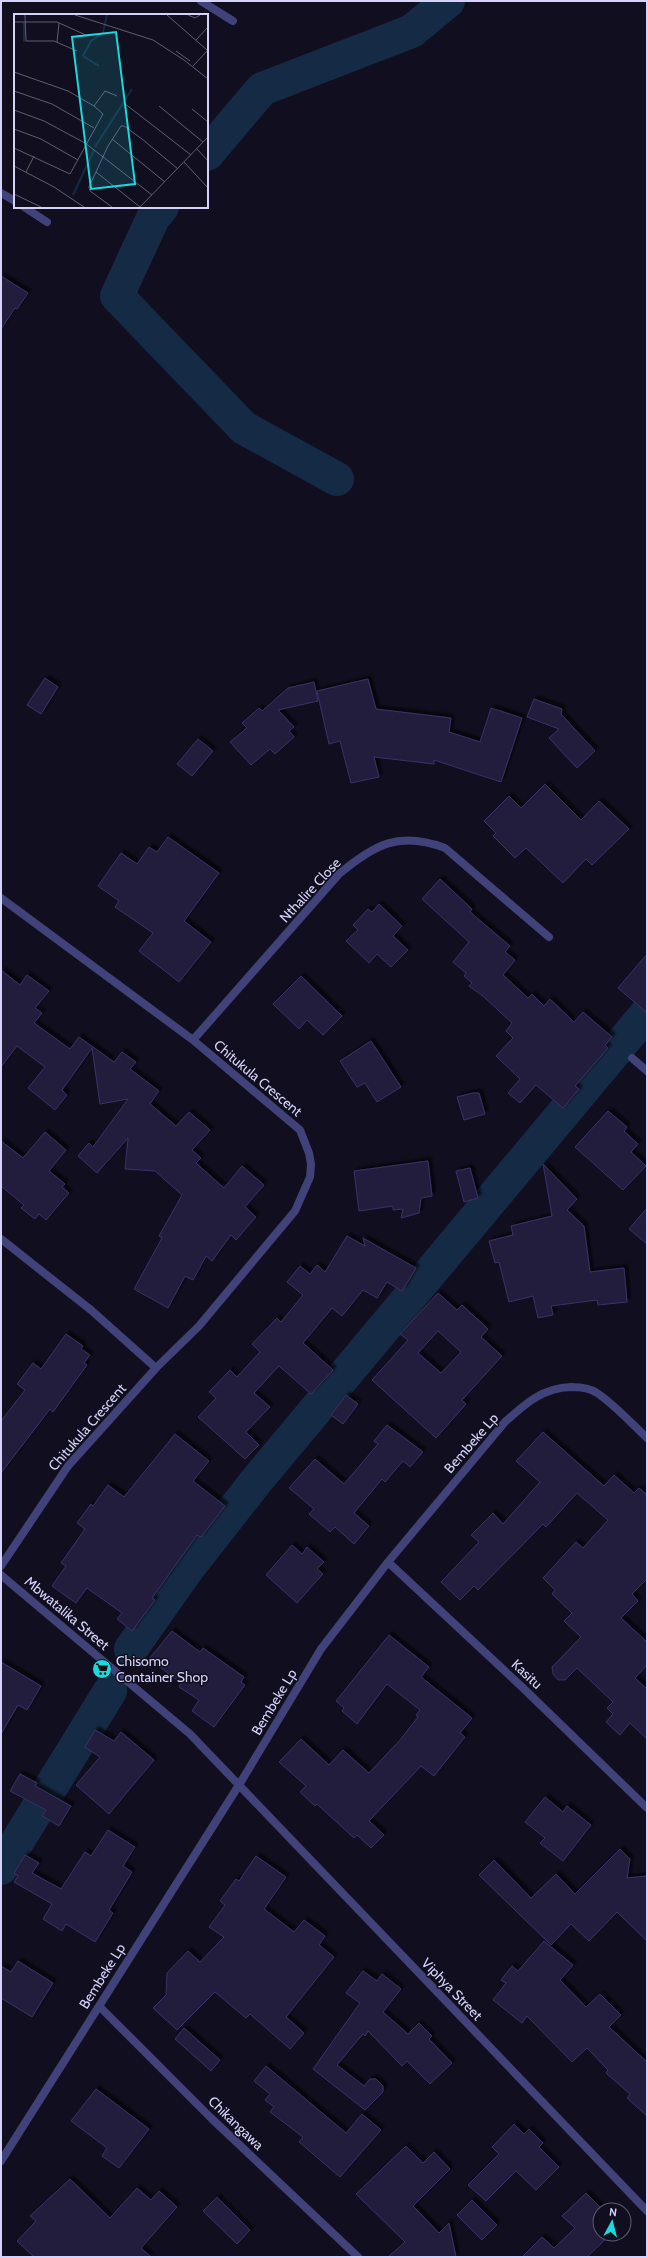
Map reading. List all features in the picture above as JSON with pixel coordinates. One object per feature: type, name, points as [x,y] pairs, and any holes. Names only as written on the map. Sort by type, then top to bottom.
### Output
[{"type":"street","points":[[201,1],[233,21]]},
{"type":"street","points":[[1,193],[14,201]]},
{"type":"street","points":[[26,208],[47,222]]},
{"type":"street","name":"Nthalire Close","points":[[193,1040],[339,874],[360,857],[384,844],[407,840],[425,841],[446,848],[549,937]]},
{"type":"street","name":"Chitukula Crescent","points":[[1,898],[193,1040],[300,1130],[309,1153],[310,1176],[295,1211],[199,1326],[156,1368],[68,1466],[1,1566]]},
{"type":"street","points":[[632,1058],[647,1071]]},
{"type":"street","points":[[1,1239],[91,1310],[156,1368]]},
{"type":"street","name":"Bembeke Lp","points":[[1,2161],[239,1785],[321,1649],[388,1562],[505,1422],[526,1403],[544,1391],[560,1387],[579,1387],[596,1392],[647,1438]]},
{"type":"street","name":"Kasitu","points":[[388,1562],[522,1687],[647,1808]]},
{"type":"street","name":"Mbwatalika Street","points":[[1,1575],[190,1734],[239,1785]]},
{"type":"street","name":"Viphya Street","points":[[239,1785],[647,2211]]},
{"type":"street","name":"Chikangawa","points":[[98,2006],[211,2118],[358,2257]]},
{"type":"building","points":[[1,276],[28,293],[17,309],[15,308],[1,329]]},
{"type":"building","points":[[45,678],[58,687],[41,714],[27,705]]},
{"type":"building","points":[[368,679],[376,709],[451,718],[449,732],[480,742],[491,708],[522,718],[501,782],[434,760],[434,764],[374,757],[379,777],[351,783],[340,741],[329,744],[317,691]]},
{"type":"building","points":[[314,682],[318,701],[278,710],[294,727],[289,731],[294,737],[275,754],[270,749],[251,765],[230,742],[247,728],[242,723],[259,708],[262,711],[288,688]]},
{"type":"building","points":[[534,699],[562,709],[561,714],[595,751],[577,768],[549,738],[559,729],[527,717]]},
{"type":"building","points":[[198,739],[213,751],[192,776],[177,764]]},
{"type":"building","points":[[545,784],[581,820],[599,801],[629,829],[592,865],[586,859],[563,883],[526,848],[515,858],[493,836],[496,833],[484,821],[509,796],[521,808]]},
{"type":"building","points":[[168,837],[219,873],[184,921],[211,942],[179,982],[139,951],[153,933],[115,907],[119,901],[98,886],[121,853],[137,864],[149,847],[157,852]]},
{"type":"building","points":[[440,879],[472,909],[470,912],[510,946],[505,952],[515,960],[503,975],[528,998],[532,994],[544,1006],[550,999],[574,1022],[583,1012],[612,1037],[605,1045],[608,1048],[575,1086],[579,1089],[563,1108],[536,1085],[520,1103],[508,1093],[520,1079],[496,1056],[513,1038],[506,1031],[512,1023],[484,997],[469,986],[472,983],[464,976],[466,973],[453,962],[469,942],[422,899]]},
{"type":"building","points":[[379,904],[402,926],[393,936],[408,950],[391,967],[377,954],[369,963],[346,941],[358,930],[353,925],[368,909],[372,912]]},
{"type":"building","points":[[647,954],[647,1013],[618,988]]},
{"type":"building","points":[[1,970],[20,985],[27,975],[49,991],[35,1008],[42,1013],[34,1023],[70,1049],[79,1037],[114,1062],[122,1052],[136,1062],[130,1069],[159,1091],[150,1104],[176,1126],[189,1112],[210,1130],[192,1150],[201,1158],[196,1163],[224,1188],[242,1166],[264,1185],[245,1207],[256,1217],[236,1240],[231,1235],[212,1261],[206,1256],[193,1280],[185,1276],[168,1308],[134,1289],[162,1238],[159,1236],[182,1195],[155,1171],[125,1169],[128,1138],[97,1173],[78,1156],[89,1143],[93,1147],[128,1099],[100,1104],[92,1048],[62,1090],[67,1095],[55,1110],[28,1088],[45,1067],[17,1046],[1,1067]]},
{"type":"building","points":[[301,976],[342,1016],[323,1035],[307,1020],[299,1029],[273,1004]]},
{"type":"building","points":[[371,1041],[401,1087],[377,1102],[365,1083],[357,1087],[340,1061]]},
{"type":"building","points":[[479,1093],[485,1114],[464,1120],[457,1097]]},
{"type":"building","points":[[608,1111],[627,1127],[624,1131],[638,1144],[631,1152],[646,1166],[623,1190],[575,1147]]},
{"type":"building","points":[[45,1132],[66,1150],[49,1171],[65,1184],[62,1187],[69,1193],[46,1220],[39,1214],[35,1219],[21,1208],[24,1205],[1,1186],[1,1141],[23,1158]]},
{"type":"building","points":[[428,1161],[432,1196],[421,1198],[419,1213],[401,1218],[403,1209],[393,1210],[393,1206],[359,1211],[354,1171]]},
{"type":"building","points":[[543,1164],[577,1199],[567,1210],[584,1226],[590,1272],[624,1268],[627,1302],[598,1305],[597,1300],[551,1306],[553,1315],[538,1318],[533,1296],[509,1302],[499,1262],[495,1263],[489,1241],[513,1235],[511,1226],[552,1216]]},
{"type":"building","points":[[470,1168],[478,1198],[464,1202],[456,1171]]},
{"type":"building","points":[[647,1208],[647,1244],[629,1229]]},
{"type":"building","points":[[347,1236],[365,1246],[363,1238],[416,1268],[402,1291],[387,1282],[377,1298],[363,1290],[342,1316],[332,1308],[303,1343],[333,1370],[311,1394],[279,1366],[254,1393],[270,1407],[246,1432],[259,1445],[245,1459],[198,1417],[216,1398],[209,1392],[230,1370],[237,1377],[260,1352],[252,1344],[277,1318],[281,1322],[303,1295],[287,1282],[300,1266],[310,1274],[317,1265],[325,1272]]},
{"type":"building","points":[[438,1293],[457,1310],[462,1305],[488,1329],[481,1337],[502,1356],[462,1400],[466,1404],[436,1438],[372,1380],[408,1340],[400,1334]],"holes":[[[438,1331],[461,1352],[441,1373],[418,1353]]]},
{"type":"building","points":[[66,1334],[83,1346],[81,1349],[90,1355],[84,1363],[87,1365],[53,1412],[50,1409],[1,1473],[1,1421],[25,1390],[17,1384],[33,1363],[41,1369]]},
{"type":"building","points":[[346,1395],[358,1404],[343,1424],[331,1415]]},
{"type":"building","points":[[387,1425],[423,1452],[410,1467],[403,1461],[385,1482],[382,1479],[354,1513],[369,1526],[354,1544],[335,1527],[330,1532],[309,1514],[314,1509],[289,1488],[315,1459],[344,1484],[378,1444],[374,1441]]},
{"type":"building","points":[[543,1432],[604,1486],[614,1475],[634,1493],[639,1488],[647,1495],[647,1579],[632,1594],[638,1601],[621,1618],[647,1642],[647,1665],[635,1678],[647,1689],[647,1739],[630,1723],[620,1735],[606,1722],[613,1714],[607,1708],[613,1702],[577,1668],[565,1680],[558,1680],[553,1674],[552,1667],[581,1637],[564,1621],[572,1613],[552,1594],[555,1590],[543,1578],[576,1542],[583,1548],[608,1520],[577,1493],[546,1527],[543,1524],[478,1590],[474,1586],[460,1600],[441,1582],[479,1542],[471,1535],[493,1513],[503,1524],[540,1482],[516,1461]]},
{"type":"building","points":[[175,1434],[209,1461],[193,1481],[225,1506],[201,1537],[197,1535],[152,1598],[155,1600],[132,1631],[117,1619],[122,1613],[87,1588],[76,1603],[52,1586],[66,1566],[61,1563],[85,1529],[77,1523],[91,1504],[93,1506],[108,1485],[124,1497]]},
{"type":"building","points":[[292,1545],[302,1554],[307,1547],[324,1562],[317,1569],[323,1574],[297,1603],[266,1575]]},
{"type":"building","points":[[172,1631],[200,1652],[203,1648],[244,1677],[241,1682],[245,1685],[214,1727],[192,1711],[199,1700],[179,1687],[181,1683],[149,1659]]},
{"type":"building","points":[[389,1635],[429,1667],[421,1677],[472,1718],[460,1733],[465,1737],[434,1776],[421,1766],[369,1821],[384,1835],[371,1848],[357,1835],[354,1838],[317,1804],[315,1806],[300,1792],[306,1786],[279,1762],[301,1739],[329,1765],[343,1750],[369,1773],[400,1740],[418,1717],[416,1715],[420,1710],[387,1684],[357,1724],[342,1711],[344,1708],[336,1701]]},
{"type":"building","points":[[1,1662],[41,1686],[27,1710],[18,1705],[1,1734]]},
{"type":"building","points":[[95,1730],[114,1741],[121,1732],[154,1760],[109,1814],[76,1785],[100,1757],[85,1747]]},
{"type":"building","points":[[20,1774],[37,1783],[35,1786],[71,1806],[59,1826],[42,1816],[46,1810],[10,1791]]},
{"type":"building","points":[[545,1797],[563,1812],[567,1806],[591,1825],[563,1861],[540,1843],[545,1838],[525,1822]]},
{"type":"building","points":[[108,1830],[135,1847],[123,1866],[132,1872],[109,1910],[113,1913],[95,1942],[66,1924],[62,1931],[43,1919],[52,1904],[14,1882],[18,1876],[14,1873],[25,1855],[39,1863],[32,1873],[61,1889],[85,1852],[91,1856]]},
{"type":"building","points":[[620,1849],[630,1859],[627,1878],[647,1876],[647,1941],[617,1912],[589,1941],[571,1924],[551,1945],[479,1875],[494,1860],[531,1898],[556,1874],[575,1894]]},
{"type":"building","points":[[256,1856],[286,1877],[264,1909],[294,1932],[304,1920],[325,1936],[319,1945],[334,1957],[286,2017],[304,2033],[290,2049],[250,2014],[246,2018],[215,1992],[177,2030],[153,2008],[166,1995],[167,1973],[188,1951],[200,1962],[224,1937],[209,1927],[225,1905],[220,1901],[236,1879],[239,1881]]},
{"type":"building","points":[[544,1941],[573,1965],[560,1980],[586,2007],[600,1994],[621,2015],[609,2027],[647,2062],[647,2116],[627,2098],[630,2094],[606,2073],[608,2070],[587,2048],[572,2062],[527,2016],[522,2023],[493,2000],[506,1983],[501,1980],[512,1966],[518,1971]]},
{"type":"building","points":[[18,1961],[53,1983],[32,2017],[1,1998],[1,1966],[11,1972]]},
{"type":"building","points":[[363,1971],[377,1981],[382,1974],[401,1989],[383,2012],[408,2034],[419,2023],[432,2036],[429,2039],[452,2063],[430,2084],[407,2061],[402,2066],[368,2031],[365,2036],[363,2034],[337,2065],[364,2086],[370,2079],[376,2079],[383,2086],[383,2092],[365,2110],[313,2069],[360,2003],[346,1993]]},
{"type":"building","points":[[184,2028],[220,2060],[211,2071],[175,2039]]},
{"type":"building","points":[[266,2066],[346,2133],[362,2114],[381,2130],[340,2177],[299,2142],[303,2137],[270,2112],[274,2107],[265,2100],[270,2094],[254,2081]]},
{"type":"building","points":[[96,2089],[149,2129],[119,2168],[102,2156],[107,2148],[71,2121]]},
{"type":"building","points":[[514,2124],[524,2134],[529,2129],[543,2143],[539,2147],[559,2167],[536,2190],[516,2171],[486,2201],[468,2185],[499,2154],[492,2147]]},
{"type":"building","points":[[406,2146],[423,2163],[434,2152],[450,2169],[413,2206],[439,2233],[449,2223],[456,2257],[388,2257],[405,2242],[356,2194]]},
{"type":"building","points":[[70,2179],[110,2218],[137,2188],[151,2200],[159,2191],[177,2207],[141,2248],[151,2257],[34,2257],[17,2241],[36,2221],[30,2216]]},
{"type":"building","points":[[586,2193],[595,2202],[592,2202],[592,2242],[603,2242],[587,2257],[522,2257],[542,2237],[554,2248],[575,2228],[562,2216]]},
{"type":"building","points":[[217,2197],[250,2230],[237,2244],[203,2211]]},
{"type":"building","points":[[472,2200],[497,2225],[482,2240],[457,2215]]},
{"type":"waterway","points":[[208,153],[262,89],[412,31],[448,1]]},
{"type":"waterway","points":[[161,208],[153,218],[117,296],[244,428],[337,479]]},
{"type":"waterway","points":[[131,1649],[188,1568],[257,1480],[647,1013]]},
{"type":"waterway","points":[[1,1868],[110,1691]]},
{"type":"place","name":"Chisomo Container Shop","points":[[102,1669]]}]
